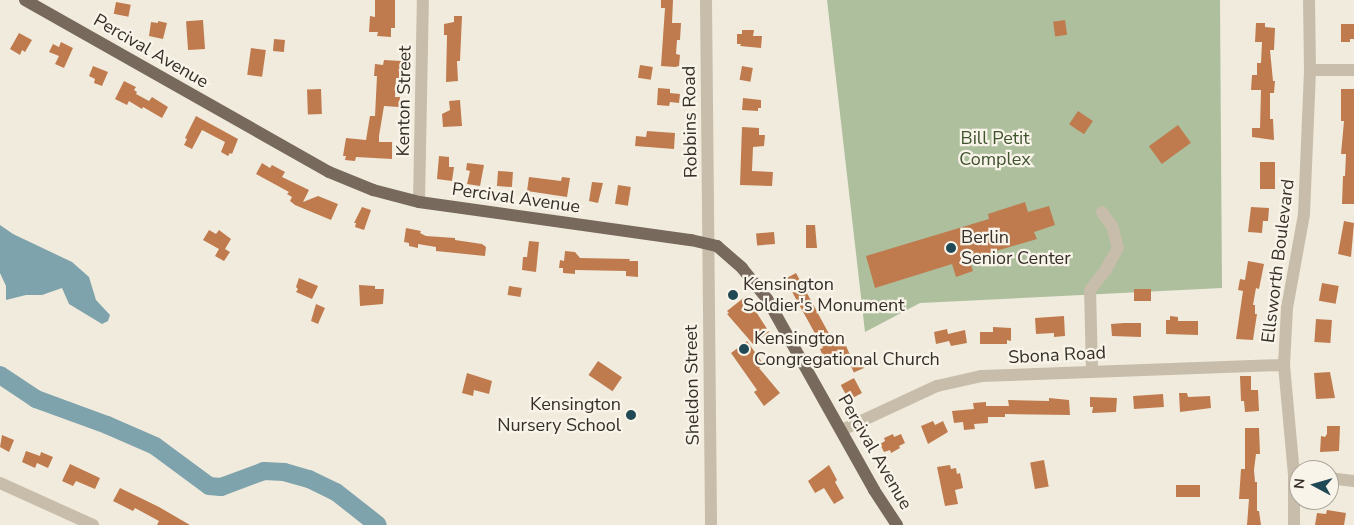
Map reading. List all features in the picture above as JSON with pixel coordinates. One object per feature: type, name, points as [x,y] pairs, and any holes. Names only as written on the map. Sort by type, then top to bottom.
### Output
[{"type":"main road","name":"Percival Avenue","points":[[25,0],[329,172],[373,190],[419,202],[709,244],[733,258],[767,300],[842,430],[874,490],[897,525]]},
{"type":"street","name":"Kenton Street","points":[[419,202],[423,0]]},
{"type":"street","name":"Robbins Road","points":[[706,0],[709,244]]},
{"type":"street","name":"Ellsworth Boulevard","points":[[1295,460],[1284,364],[1287,308],[1304,214],[1310,70],[1309,0]]},
{"type":"street","points":[[1310,70],[1354,70]]},
{"type":"street","points":[[1092,370],[1090,290],[1105,271],[1118,248],[1112,226],[1102,212]]},
{"type":"street","name":"Sheldon Street","points":[[709,244],[711,525]]},
{"type":"street","name":"Sbona Road","points":[[842,430],[938,386],[981,376],[1092,370],[1284,364]]},
{"type":"street","points":[[1339,479],[1354,481]]},
{"type":"street","points":[[0,483],[93,525]]},
{"type":"street","name":"Ellsworth Boulevard","points":[[1294,525],[1295,510]]},
{"type":"green space","name":"Bill Petit Complex","points":[[827,0],[1220,0],[1222,288],[920,303],[865,332]]},
{"type":"water","points":[[0,225],[13,234],[72,262],[89,277],[96,300],[110,315],[108,321],[102,324],[69,304],[62,288],[42,295],[26,295],[6,300],[6,286],[0,273]]},
{"type":"building","points":[[375,0],[395,0],[395,28],[391,28],[391,37],[377,36],[378,32],[369,32],[370,16],[375,17]]},
{"type":"building","points":[[661,0],[673,0],[672,23],[681,23],[680,40],[677,40],[676,54],[680,55],[679,66],[675,67],[661,66],[665,8],[661,8]]},
{"type":"building","points":[[116,2],[131,5],[128,17],[114,14]]},
{"type":"building","points":[[454,16],[462,16],[460,61],[457,61],[458,81],[446,82],[447,35],[444,35],[444,24],[454,22]]},
{"type":"building","points":[[203,20],[205,49],[188,50],[186,21]]},
{"type":"building","points":[[1065,20],[1067,35],[1055,37],[1053,22]]},
{"type":"building","points":[[158,21],[167,23],[163,39],[149,36],[151,22],[158,23]]},
{"type":"building","points":[[1256,23],[1265,23],[1265,27],[1275,28],[1274,50],[1270,50],[1273,81],[1275,81],[1274,93],[1270,93],[1270,119],[1273,119],[1274,140],[1252,137],[1252,128],[1260,128],[1261,90],[1251,90],[1252,75],[1257,75],[1257,63],[1261,63],[1262,42],[1255,42]]},
{"type":"building","points":[[1341,24],[1354,24],[1354,39],[1350,39],[1350,42],[1341,42]]},
{"type":"building","points":[[742,30],[754,30],[753,36],[762,36],[761,48],[737,44],[737,34],[742,34]]},
{"type":"building","points":[[19,33],[32,40],[25,52],[22,50],[20,55],[10,49]]},
{"type":"building","points":[[274,39],[285,40],[284,52],[273,51]]},
{"type":"building","points":[[61,42],[73,48],[64,68],[55,64],[59,56],[49,52],[53,44],[59,47]]},
{"type":"building","points":[[251,48],[266,50],[262,77],[247,75]]},
{"type":"building","points":[[384,60],[401,61],[400,78],[396,78],[395,97],[400,97],[399,107],[384,106],[379,136],[379,142],[392,142],[392,159],[356,157],[355,161],[345,160],[346,156],[343,156],[346,138],[366,140],[370,116],[375,116],[377,76],[374,76],[375,64],[383,65]]},
{"type":"building","points":[[640,65],[653,67],[651,80],[638,78]]},
{"type":"building","points":[[93,66],[108,72],[102,86],[94,83],[95,79],[89,76]]},
{"type":"building","points":[[742,66],[753,68],[750,82],[740,80]]},
{"type":"building","points":[[124,81],[136,87],[134,90],[137,92],[136,94],[149,101],[152,97],[168,107],[162,118],[129,101],[127,105],[115,99]]},
{"type":"building","points":[[658,88],[670,89],[670,93],[680,94],[679,103],[670,102],[669,106],[657,105]]},
{"type":"building","points":[[307,89],[321,89],[322,114],[308,114]]},
{"type":"building","points":[[1341,89],[1354,89],[1354,204],[1342,204],[1346,154],[1341,154],[1344,121],[1341,121]]},
{"type":"building","points":[[743,98],[761,100],[761,108],[758,108],[758,111],[742,110]]},
{"type":"building","points":[[460,100],[462,126],[443,127],[442,114],[450,110],[449,101]]},
{"type":"building","points":[[1078,111],[1093,121],[1084,134],[1069,124]]},
{"type":"building","points":[[196,116],[238,139],[232,154],[230,153],[228,156],[221,152],[225,142],[202,130],[192,149],[184,145],[187,139],[185,138]]},
{"type":"building","points":[[1178,125],[1191,143],[1162,164],[1149,146]]},
{"type":"building","points":[[742,127],[759,128],[759,135],[765,135],[764,146],[753,147],[752,171],[773,172],[772,186],[740,185]]},
{"type":"building","points":[[647,131],[675,133],[674,149],[635,146],[636,136],[646,137]]},
{"type":"building","points":[[439,156],[449,157],[449,167],[454,167],[452,181],[437,179]]},
{"type":"building","points":[[1260,162],[1275,162],[1275,189],[1260,189]]},
{"type":"building","points":[[262,163],[270,168],[272,165],[285,172],[282,177],[309,190],[303,202],[318,196],[338,204],[331,220],[295,205],[290,201],[292,197],[287,194],[289,192],[256,174]]},
{"type":"building","points":[[467,163],[484,165],[480,186],[467,184],[470,171],[466,170]]},
{"type":"building","points":[[498,171],[513,172],[512,187],[497,186]]},
{"type":"building","points":[[529,177],[561,181],[562,177],[570,178],[567,197],[527,191]]},
{"type":"building","points":[[592,182],[603,183],[598,203],[589,201]]},
{"type":"building","points":[[618,185],[631,187],[628,206],[615,204]]},
{"type":"building","name":"Berlin Senior Center","points":[[1025,202],[1028,212],[1049,206],[1055,225],[1034,232],[1037,239],[969,259],[973,271],[956,277],[952,264],[875,288],[866,256],[989,219],[988,214]]},
{"type":"building","points":[[362,207],[371,210],[364,230],[355,227],[356,223],[354,223]]},
{"type":"building","points":[[1251,207],[1269,208],[1268,221],[1263,221],[1262,233],[1248,232]]},
{"type":"building","points":[[1344,221],[1354,223],[1351,257],[1338,254]]},
{"type":"building","points":[[806,225],[815,225],[817,248],[806,248]]},
{"type":"building","points":[[406,228],[421,231],[420,233],[426,236],[455,238],[455,240],[482,244],[486,247],[485,256],[436,251],[436,247],[418,244],[418,248],[409,246],[409,243],[404,242]]},
{"type":"building","points":[[209,230],[216,234],[219,230],[231,239],[225,249],[230,252],[224,261],[215,256],[219,249],[203,240]]},
{"type":"building","points":[[774,232],[775,244],[757,246],[756,234]]},
{"type":"building","points":[[529,241],[539,242],[536,272],[522,270],[523,257],[527,257]]},
{"type":"building","points":[[565,251],[575,252],[580,258],[630,259],[629,261],[638,261],[638,277],[626,276],[626,271],[575,270],[575,274],[563,273],[563,268],[559,268],[560,260],[564,261]]},
{"type":"building","points":[[1248,261],[1264,264],[1259,289],[1256,288],[1253,305],[1255,305],[1255,314],[1257,314],[1253,340],[1236,339],[1243,291],[1238,290],[1240,279],[1245,280]]},
{"type":"building","points":[[796,273],[834,343],[843,339],[850,355],[827,366],[820,349],[823,348],[785,279]]},
{"type":"building","points":[[299,278],[318,286],[312,299],[296,292]]},
{"type":"building","points":[[1322,283],[1339,286],[1336,304],[1319,301]]},
{"type":"building","points":[[359,285],[375,286],[375,289],[384,289],[383,304],[360,306]]},
{"type":"building","points":[[509,286],[522,288],[520,297],[508,295]]},
{"type":"building","points":[[1134,289],[1151,289],[1151,301],[1134,301]]},
{"type":"building","points":[[746,296],[769,332],[753,344],[727,314],[729,313],[727,311]]},
{"type":"building","points":[[316,304],[325,308],[318,324],[311,321]]},
{"type":"building","points":[[1064,316],[1065,336],[1054,337],[1054,333],[1036,334],[1035,318]]},
{"type":"building","points":[[1170,316],[1178,317],[1178,321],[1198,321],[1198,335],[1166,334],[1166,320],[1170,320]]},
{"type":"building","points":[[1316,319],[1332,320],[1330,343],[1314,342]]},
{"type":"building","points":[[1141,323],[1141,337],[1112,336],[1111,324]]},
{"type":"building","points":[[993,327],[1011,328],[1011,341],[1007,340],[1007,344],[980,344],[980,332],[993,332]]},
{"type":"building","points":[[947,329],[948,334],[965,330],[967,343],[951,346],[949,341],[936,344],[934,332]]},
{"type":"building","points":[[747,341],[764,365],[759,368],[780,393],[764,406],[754,392],[757,390],[731,353]]},
{"type":"building","points":[[859,357],[864,368],[854,372],[849,361]]},
{"type":"building","points":[[598,361],[622,377],[613,391],[588,375]]},
{"type":"building","points":[[1330,372],[1335,398],[1316,399],[1314,373]]},
{"type":"building","points":[[467,373],[492,381],[489,394],[474,390],[473,396],[462,393]]},
{"type":"building","points":[[1240,376],[1251,376],[1251,390],[1258,390],[1259,411],[1245,412],[1244,401],[1241,401]]},
{"type":"building","points":[[854,378],[862,393],[849,400],[841,385]]},
{"type":"building","points":[[1179,393],[1187,393],[1188,397],[1210,396],[1211,408],[1180,412]]},
{"type":"building","points":[[1163,394],[1164,407],[1134,409],[1133,396]]},
{"type":"building","points":[[1090,397],[1117,398],[1116,412],[1092,413],[1093,407],[1090,407]]},
{"type":"building","points":[[1049,398],[1069,400],[1070,415],[1005,414],[1005,417],[988,417],[988,423],[974,424],[975,429],[964,430],[963,422],[954,423],[952,411],[974,409],[973,403],[986,402],[986,406],[1009,406],[1008,400],[1049,401]]},
{"type":"building","points":[[933,421],[935,425],[943,421],[948,432],[928,444],[921,426]]},
{"type":"building","points":[[1327,426],[1340,426],[1339,451],[1320,452],[1321,436],[1325,437],[1327,434]]},
{"type":"building","points":[[1245,428],[1259,428],[1260,454],[1256,454],[1254,470],[1255,482],[1257,482],[1257,511],[1259,511],[1261,525],[1247,525],[1249,499],[1239,499],[1241,469],[1245,469]]},
{"type":"building","points":[[893,434],[894,437],[901,434],[905,443],[891,453],[890,450],[884,452],[880,444],[885,441],[884,438]]},
{"type":"building","points":[[2,435],[14,440],[9,452],[0,447]]},
{"type":"building","points":[[26,451],[40,456],[41,452],[53,457],[48,468],[37,463],[35,468],[22,462]]},
{"type":"building","points":[[1044,460],[1049,487],[1035,489],[1030,462]]},
{"type":"building","points":[[70,464],[100,478],[95,489],[76,481],[73,486],[62,481]]},
{"type":"building","points":[[829,465],[837,480],[835,482],[844,498],[834,504],[824,488],[815,493],[808,481]]},
{"type":"building","points":[[950,465],[951,469],[956,468],[957,474],[960,473],[963,488],[955,490],[958,504],[945,506],[937,467]]},
{"type":"building","points":[[1176,485],[1200,485],[1200,497],[1176,497]]},
{"type":"building","points":[[120,488],[190,525],[157,525],[159,521],[135,508],[133,511],[113,501]]},
{"type":"building","points":[[1327,510],[1346,513],[1344,525],[1315,525],[1317,513],[1326,514]]},
{"type":"waterway","points":[[0,375],[36,399],[107,425],[155,446],[209,486],[221,487],[264,471],[284,472],[309,479],[336,492],[378,525]]},
{"type":"place","name":"Berlin Senior Center","points":[[951,248]]},
{"type":"place","name":"Kensington Soldier's Monument","points":[[733,295]]},
{"type":"place","name":"Kensington Congregational Church","points":[[744,349]]},
{"type":"place","name":"Kensington Nursery School","points":[[631,415]]}]
